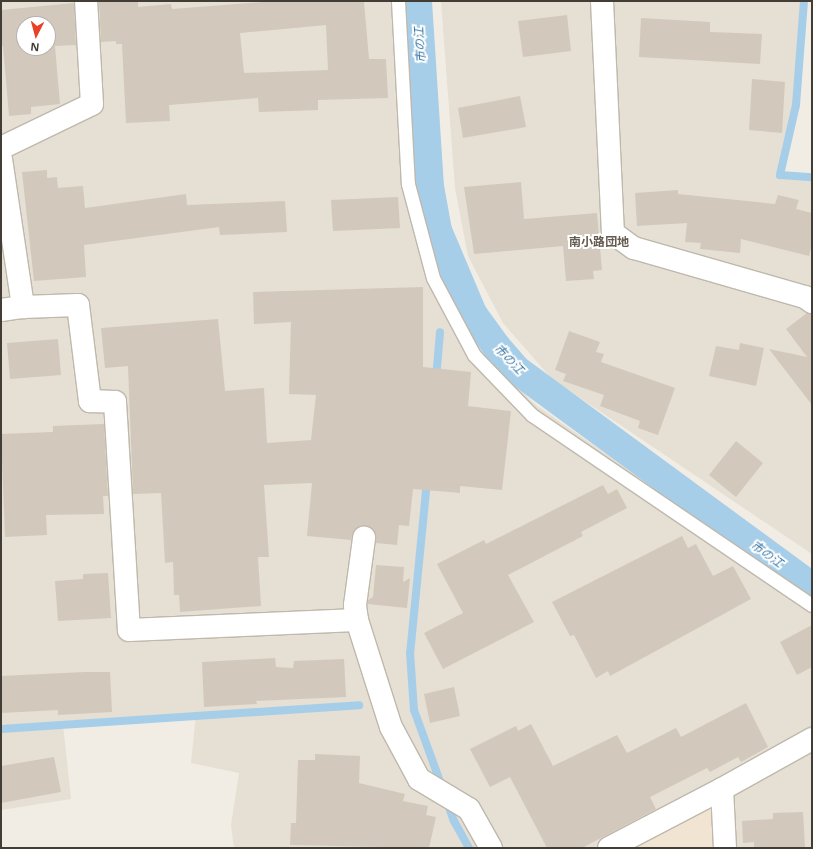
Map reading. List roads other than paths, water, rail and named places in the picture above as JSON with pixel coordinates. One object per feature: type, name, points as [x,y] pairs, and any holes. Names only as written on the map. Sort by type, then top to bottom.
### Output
[{"type":"street","points":[[1,148],[92,104],[86,1]]},
{"type":"street","points":[[602,1],[613,233],[634,248],[805,297],[812,302]]},
{"type":"street","points":[[1,158],[23,307]]},
{"type":"street","points":[[1,310],[23,307],[78,305],[90,401],[115,402],[129,630],[357,620]]},
{"type":"street","points":[[364,538],[355,605],[357,620],[390,727],[419,779],[468,809],[491,848]]},
{"type":"street","points":[[609,848],[722,789],[812,739]]},
{"type":"street","points":[[722,789],[724,848]]},
{"type":"lane","points":[[398,1],[408,184],[433,278],[474,355],[532,415],[812,605]]},
{"type":"waterway","name":"市の江","points":[[417,1],[429,186],[437,230],[472,313],[496,346],[517,370],[812,587]]},
{"type":"waterway","points":[[804,1],[796,105],[780,175],[812,177]]},
{"type":"waterway","points":[[436,379],[440,332]]},
{"type":"waterway","points":[[427,481],[410,653],[414,710],[442,787]]},
{"type":"waterway","points":[[1,729],[359,705]]},
{"type":"waterway","points":[[447,802],[454,821],[469,848]]},
{"type":"district","name":"南小路団地","points":[[599,242]]}]
